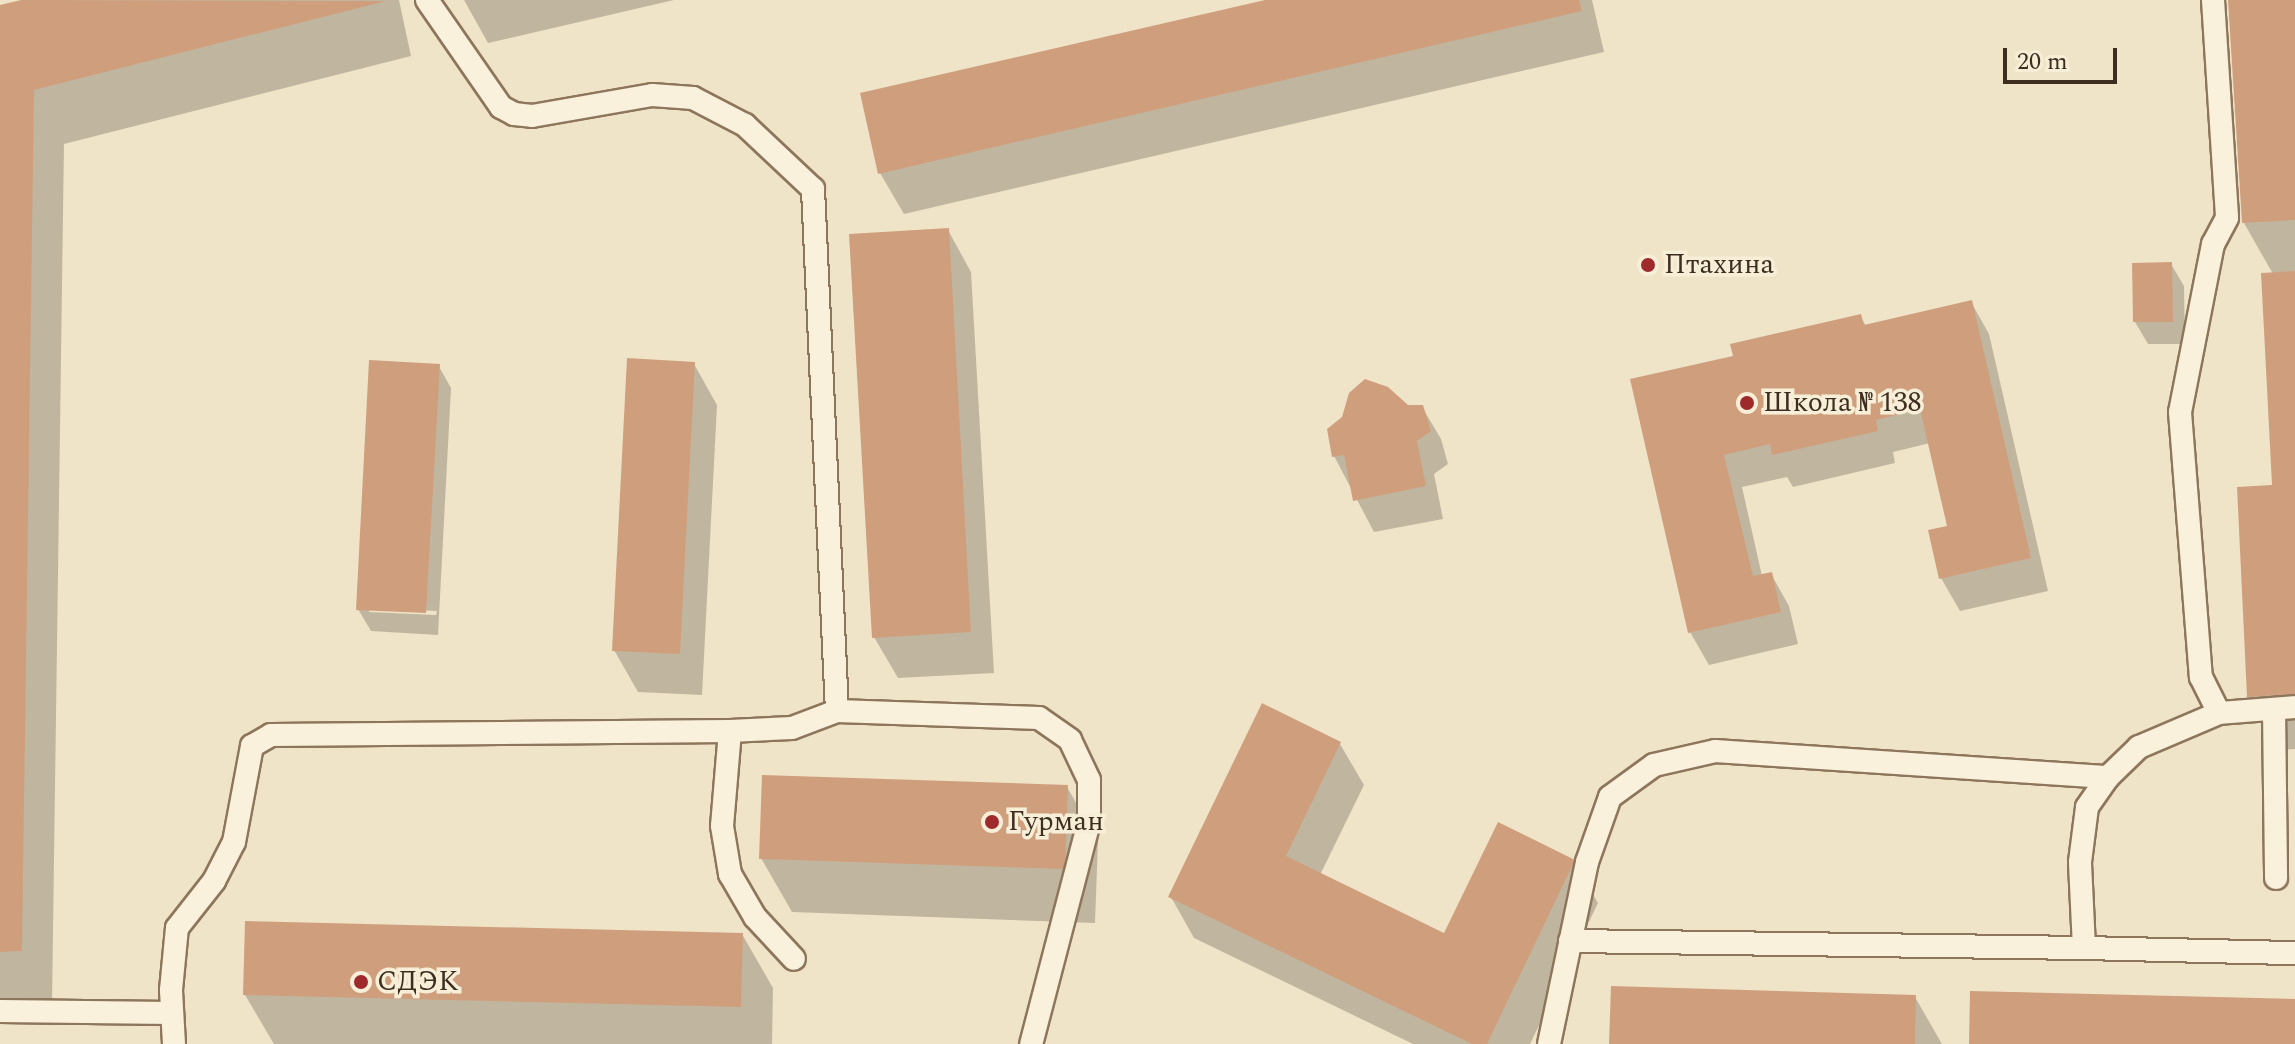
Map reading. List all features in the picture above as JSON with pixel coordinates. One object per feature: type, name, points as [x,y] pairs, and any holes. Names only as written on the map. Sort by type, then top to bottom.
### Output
[{"type":"lane","points":[[427,0],[501,107],[514,114],[532,116],[652,95],[693,98],[745,125],[813,189],[837,711]]},
{"type":"lane","points":[[2213,0],[2227,218],[2213,244],[2180,412],[2201,677],[2219,713]]},
{"type":"lane","points":[[2084,948],[2080,862],[2087,807],[2108,777],[2139,747],[2219,713],[2285,708],[2276,878]]},
{"type":"lane","points":[[174,1044],[171,1013],[177,928],[214,881],[234,842],[252,746],[271,735],[730,731],[792,728],[837,711],[1039,718],[1070,740],[1089,780],[1089,822],[1031,1044]]},
{"type":"lane","points":[[730,731],[722,826],[730,874],[755,917],[794,959]]},
{"type":"lane","points":[[1549,1044],[1587,862],[1610,797],[1654,765],[1715,751],[2108,777]]},
{"type":"lane","points":[[1570,941],[2295,953]]},
{"type":"lane","points":[[0,1011],[171,1013]]},
{"type":"building","points":[[21,0],[386,1],[34,90],[22,951],[0,952],[0,5]]},
{"type":"building","points":[[1265,0],[1579,0],[1582,11],[878,174],[860,93]]},
{"type":"building","points":[[2228,0],[2295,0],[2295,220],[2242,223]]},
{"type":"building","points":[[949,228],[971,632],[872,638],[849,234]]},
{"type":"building","points":[[2172,262],[2173,322],[2133,322],[2132,263]]},
{"type":"building","points":[[2295,271],[2295,694],[2247,697],[2237,487],[2272,485],[2261,273]]},
{"type":"building","points":[[1972,300],[2031,558],[1939,579],[1928,530],[1947,526],[1920,409],[1876,420],[1878,431],[1772,455],[1770,444],[1724,455],[1753,576],[1772,572],[1781,612],[1688,633],[1630,379],[1733,356],[1730,344],[1861,314],[1864,325]]},
{"type":"building","points":[[627,358],[695,362],[680,654],[612,651]]},
{"type":"building","points":[[369,360],[440,364],[426,613],[356,610]]},
{"type":"building","points":[[1365,379],[1388,387],[1408,405],[1423,405],[1431,431],[1417,441],[1426,486],[1353,501],[1344,455],[1332,457],[1327,429],[1342,417],[1349,393]]},
{"type":"building","points":[[1262,703],[1341,742],[1286,856],[1444,933],[1498,822],[1575,860],[1487,1044],[1472,1044],[1168,897]]},
{"type":"building","points":[[762,775],[1068,785],[1065,869],[759,859]]},
{"type":"building","points":[[245,921],[743,933],[741,1007],[243,995]]},
{"type":"building","points":[[1611,986],[1916,995],[1915,1044],[1609,1044]]},
{"type":"building","points":[[1970,991],[2295,999],[2295,1044],[1969,1044]]},
{"type":"place","name":"Птахина","points":[[1648,265]]},
{"type":"place","name":"Школа № 138","points":[[1747,403]]},
{"type":"place","name":"Гурман","points":[[992,822]]},
{"type":"place","name":"СДЭК","points":[[361,982]]}]
